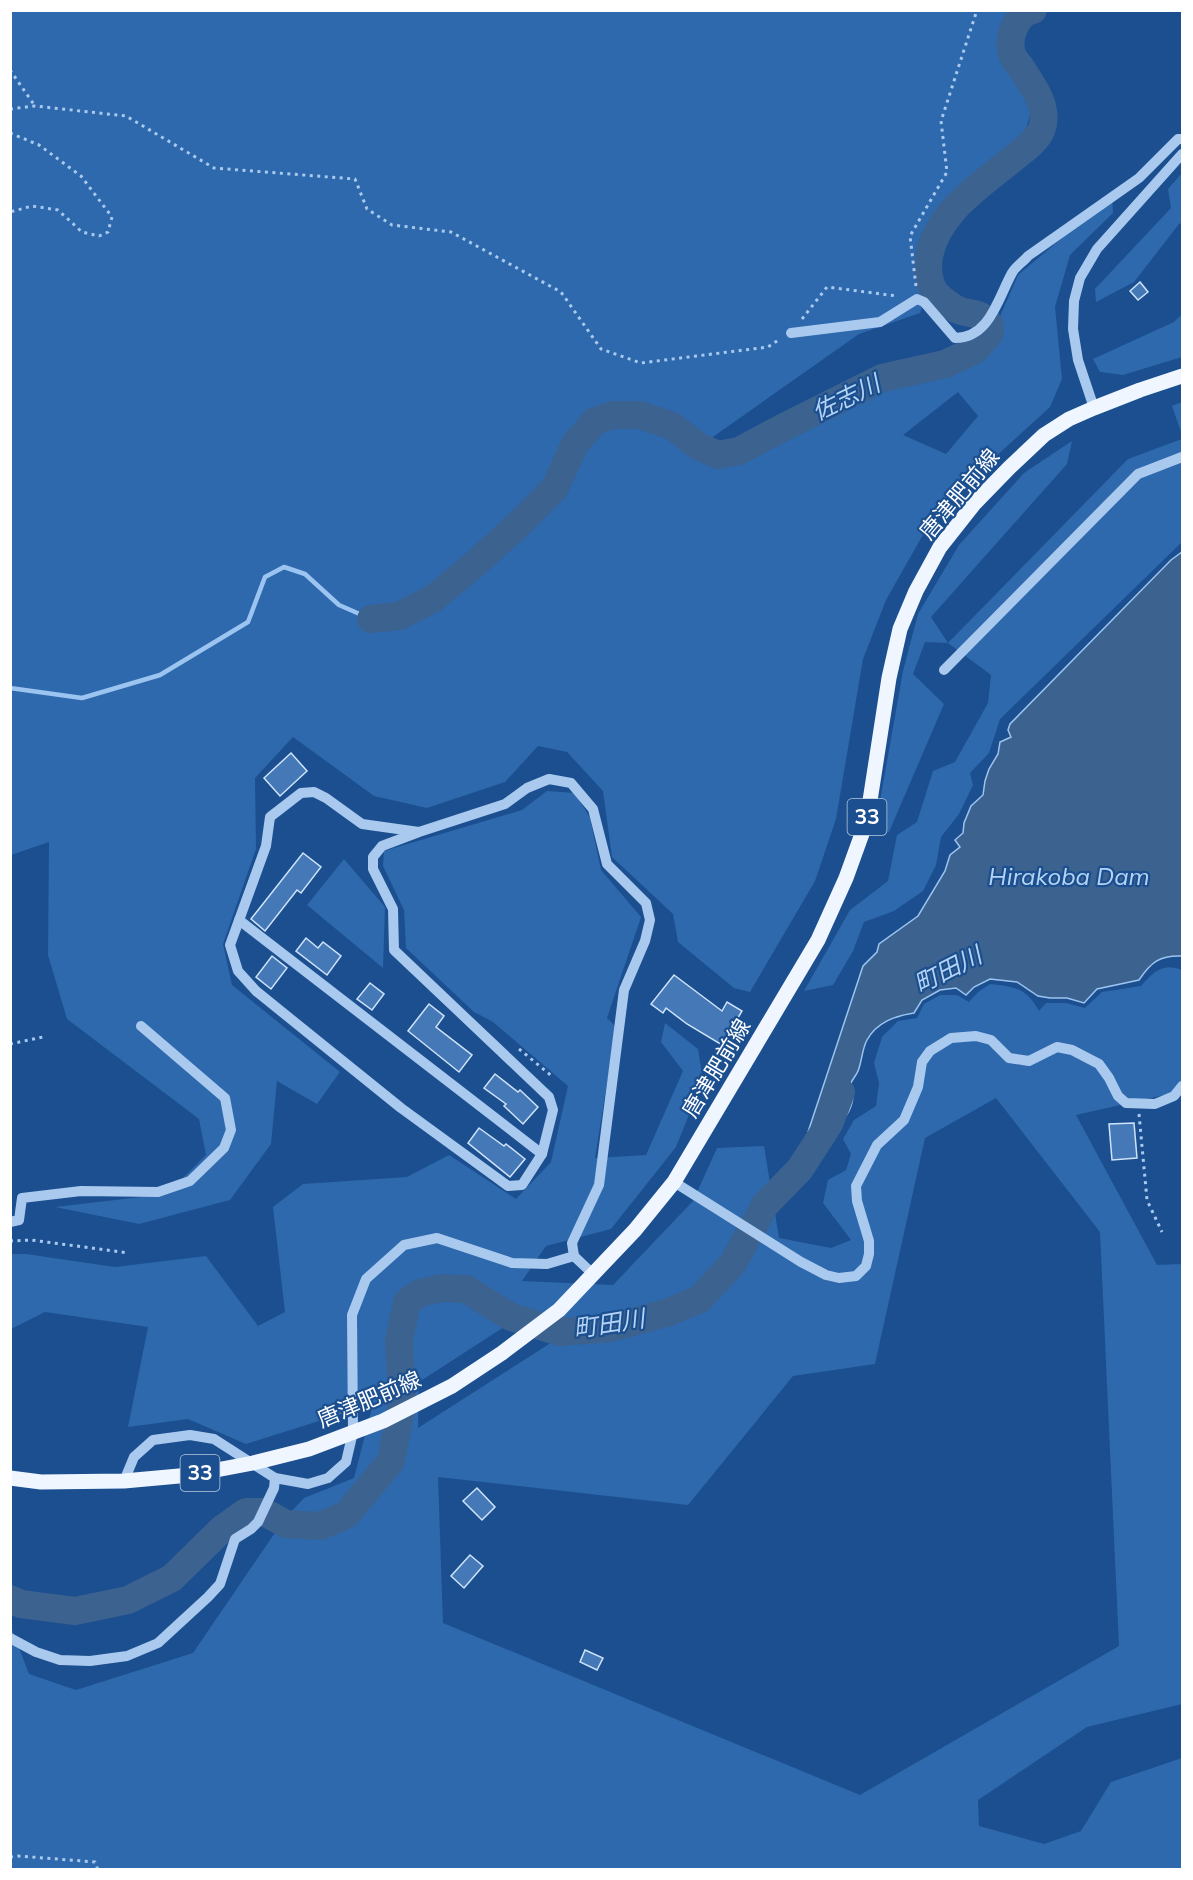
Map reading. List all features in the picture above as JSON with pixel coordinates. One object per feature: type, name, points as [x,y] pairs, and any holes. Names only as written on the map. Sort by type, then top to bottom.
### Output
[{"type":"main road","name":"唐津肥前線","points":[[10,1478],[41,1482],[124,1481],[190,1475],[309,1449],[383,1421],[453,1386],[559,1310],[635,1230],[674,1182],[818,940],[846,878],[867,820],[889,678],[900,629],[916,591],[940,547],[974,504],[1044,435],[1069,419],[1094,408],[1182,376]]},
{"type":"street","points":[[791,333],[880,322],[917,299],[924,302],[955,338],[963,338],[979,330],[994,313],[1013,271],[1028,256],[1139,178],[1182,139]]},
{"type":"street","points":[[1094,408],[1078,360],[1073,330],[1074,301],[1080,278],[1097,249],[1182,154]]},
{"type":"street","points":[[944,670],[1138,474],[1182,457]]},
{"type":"street","points":[[419,832],[362,824],[320,795],[314,792],[301,793],[270,817],[266,846],[230,945],[238,971],[256,991],[401,1108],[508,1186],[522,1185],[542,1154],[553,1110],[549,1097],[394,950],[393,909],[373,869],[373,857],[382,846],[505,804],[527,788],[549,780],[572,783],[593,809],[607,864],[646,903],[650,920],[645,941],[624,990],[600,1185],[572,1243],[574,1256],[594,1275]]},
{"type":"street","points":[[239,920],[542,1154]]},
{"type":"street","points":[[10,1222],[18,1220],[22,1198],[81,1191],[158,1192],[190,1181],[224,1148],[231,1130],[225,1098],[141,1026]]},
{"type":"street","points":[[674,1182],[826,1275],[839,1278],[856,1275],[866,1266],[869,1254],[869,1241],[857,1201],[856,1186],[877,1145],[904,1120],[918,1087],[922,1062],[930,1050],[951,1038],[976,1036],[991,1040],[1010,1058],[1029,1061],[1058,1047],[1072,1050],[1099,1064],[1118,1096],[1126,1102],[1155,1104],[1174,1096],[1182,1086]]},
{"type":"street","points":[[124,1481],[134,1457],[153,1440],[190,1435],[214,1439],[275,1478],[308,1485],[328,1478],[346,1462],[353,1432],[352,1316],[366,1279],[404,1245],[437,1238],[512,1263],[547,1264],[574,1256]]},
{"type":"street","points":[[10,1638],[36,1652],[60,1660],[90,1661],[127,1656],[158,1643],[219,1584],[235,1539],[258,1522],[274,1488],[275,1478]]},
{"type":"path","points":[[10,110],[35,106],[126,116],[214,168],[355,179],[367,209],[392,225],[451,232],[561,292],[601,350],[641,363],[768,347],[791,333],[827,287],[917,299],[910,236],[947,172],[941,121],[977,10]]},
{"type":"path","points":[[10,70],[35,106]]},
{"type":"path","points":[[10,134],[39,145],[81,177],[112,218],[108,232],[99,236],[82,232],[58,210],[32,206],[10,212]]},
{"type":"path","points":[[10,1044],[43,1037]]},
{"type":"path","points":[[1138,1103],[1146,1200],[1162,1232]]},
{"type":"path","points":[[10,1241],[31,1240],[129,1253]]},
{"type":"path","points":[[10,1857],[95,1862],[98,1869]]},
{"type":"shaded area","points":[[11,11],[1020,11],[1013,19],[1006,58],[1031,111],[1022,144],[942,210],[922,248],[929,289],[920,313],[859,334],[710,439],[703,450],[717,463],[882,385],[963,366],[991,337],[1018,275],[1112,196],[1113,213],[1070,255],[1055,307],[1062,379],[1050,407],[937,510],[886,600],[863,659],[836,819],[815,881],[750,992],[734,988],[678,942],[673,914],[612,857],[603,791],[567,752],[538,746],[505,782],[427,808],[374,796],[293,737],[255,778],[256,849],[223,944],[232,985],[340,1072],[317,1104],[277,1081],[271,1144],[230,1200],[139,1224],[55,1207],[167,1194],[206,1155],[199,1119],[67,1019],[48,955],[49,842],[11,855]],"holes":[[[958,392],[978,416],[946,454],[903,435]]]},
{"type":"shaded area","points":[[1182,173],[1182,223],[1134,282],[1096,302],[1095,289],[1171,208],[1168,189]]},
{"type":"shaded area","points":[[1182,314],[1182,357],[1123,375],[1100,372],[1093,359],[1174,322]]},
{"type":"shaded area","points":[[1182,402],[1182,435],[1172,406]]},
{"type":"shaded area","points":[[1182,439],[1182,542],[1000,719],[989,753],[970,773],[973,785],[959,814],[941,837],[936,865],[923,891],[894,911],[864,922],[853,951],[833,985],[804,991],[850,910],[888,881],[897,835],[917,822],[933,771],[955,762],[988,703],[991,675],[948,643],[1128,459]]},
{"type":"shaded area","points":[[1072,441],[1067,464],[931,617],[948,643],[925,642],[913,674],[944,704],[889,832],[875,829],[903,671],[918,614],[959,545],[1024,473]]},
{"type":"shaded area","points":[[547,791],[575,793],[590,818],[601,870],[641,917],[607,1018],[616,1027],[595,1158],[646,1155],[683,1071],[661,1042],[665,1023],[698,1049],[703,1080],[676,1147],[611,1229],[546,1246],[522,1281],[613,1285],[693,1201],[717,1148],[764,1146],[779,1238],[831,1248],[851,1240],[823,1203],[828,1180],[846,1170],[851,1154],[843,1139],[854,1120],[876,1106],[879,1083],[874,1063],[882,1037],[898,1021],[917,1018],[924,1004],[940,995],[957,995],[969,1002],[990,984],[1007,986],[1025,993],[1039,1011],[1046,1003],[1066,1003],[1085,1008],[1102,992],[1141,986],[1150,976],[1164,968],[1182,970],[1182,1091],[1076,1115],[1157,1265],[1182,1264],[1182,1704],[1087,1727],[978,1800],[979,1826],[1044,1844],[1081,1831],[1111,1782],[1182,1758],[1182,1869],[11,1869],[10,1624],[29,1674],[76,1690],[193,1653],[285,1518],[304,1498],[354,1478],[373,1404],[246,1444],[188,1419],[128,1427],[148,1327],[45,1312],[11,1329],[11,1254],[26,1254],[115,1267],[206,1256],[258,1326],[285,1312],[273,1207],[303,1184],[407,1177],[449,1155],[516,1199],[551,1162],[568,1086],[493,1022],[474,1012],[406,948],[404,910],[383,866],[384,851],[522,810]],"holes":[[[996,1098],[1100,1232],[1119,1646],[860,1795],[443,1623],[438,1477],[688,1505],[793,1376],[875,1364],[925,1138]],[[504,1327],[560,1337],[418,1428],[419,1382]]]},
{"type":"shaded area","points":[[344,859],[385,907],[383,968],[307,905]]},
{"type":"water","name":"Hirakoba Dam","points":[[1182,552],[1182,956],[1162,958],[1139,980],[1097,989],[1084,1003],[1067,998],[1038,996],[1017,982],[990,979],[974,987],[966,995],[956,988],[940,990],[922,1000],[914,1013],[893,1018],[881,1024],[871,1034],[865,1044],[858,1071],[851,1083],[853,1096],[846,1116],[831,1130],[818,1120],[808,1132],[863,966],[877,952],[879,944],[918,916],[945,871],[950,855],[960,847],[955,840],[963,833],[964,823],[971,806],[983,795],[985,781],[998,754],[1000,742],[1011,737],[1008,730],[1010,724],[1171,560]]},
{"type":"building","points":[[1140,282],[1148,292],[1138,300],[1130,291]]},
{"type":"building","points":[[291,753],[307,771],[280,796],[264,778]]},
{"type":"building","points":[[303,853],[321,867],[301,893],[297,890],[265,931],[251,919]]},
{"type":"building","points":[[306,938],[318,948],[323,942],[341,956],[327,975],[296,951]]},
{"type":"building","points":[[272,956],[287,968],[271,989],[256,977]]},
{"type":"building","points":[[674,975],[722,1011],[727,1002],[742,1011],[722,1045],[666,1008],[663,1013],[651,1004]]},
{"type":"building","points":[[370,983],[384,994],[372,1010],[357,999]]},
{"type":"building","points":[[429,1004],[444,1016],[436,1027],[472,1055],[459,1072],[408,1031]]},
{"type":"building","points":[[495,1074],[518,1092],[520,1090],[538,1107],[523,1124],[504,1106],[506,1104],[484,1088]]},
{"type":"building","points":[[1134,1123],[1137,1158],[1112,1160],[1109,1124]]},
{"type":"building","points":[[479,1128],[504,1146],[506,1144],[525,1159],[510,1177],[468,1143]]},
{"type":"building","points":[[477,1488],[495,1507],[482,1520],[463,1501]]},
{"type":"building","points":[[470,1555],[483,1566],[464,1588],[451,1576]]},
{"type":"building","points":[[585,1650],[603,1658],[597,1670],[580,1662]]},
{"type":"waterway","name":"佐志川","points":[[371,619],[399,616],[434,598],[477,562],[555,488],[575,444],[595,421],[613,415],[640,415],[672,426],[698,446],[718,455],[739,451],[882,378],[945,364],[975,350],[990,333],[990,325],[979,315],[956,309],[936,294],[932,287],[928,264],[931,247],[948,216],[973,191],[1030,144],[1042,128],[1044,119],[1041,103],[1034,87],[1013,57],[1011,48],[1014,27],[1022,16],[1033,10]]},
{"type":"waterway","points":[[10,688],[82,698],[160,675],[248,622],[265,577],[284,567],[305,574],[339,605],[371,619]]},
{"type":"waterway","name":"町田川","points":[[10,1599],[21,1604],[75,1611],[128,1600],[172,1578],[222,1529],[246,1512],[264,1512],[286,1524],[320,1526],[346,1515],[391,1461],[402,1404],[399,1340],[407,1302],[420,1293],[441,1288],[466,1289],[511,1317],[560,1332],[611,1328],[666,1313],[700,1299],[733,1263],[765,1205],[800,1169],[829,1124],[841,1092]]}]
